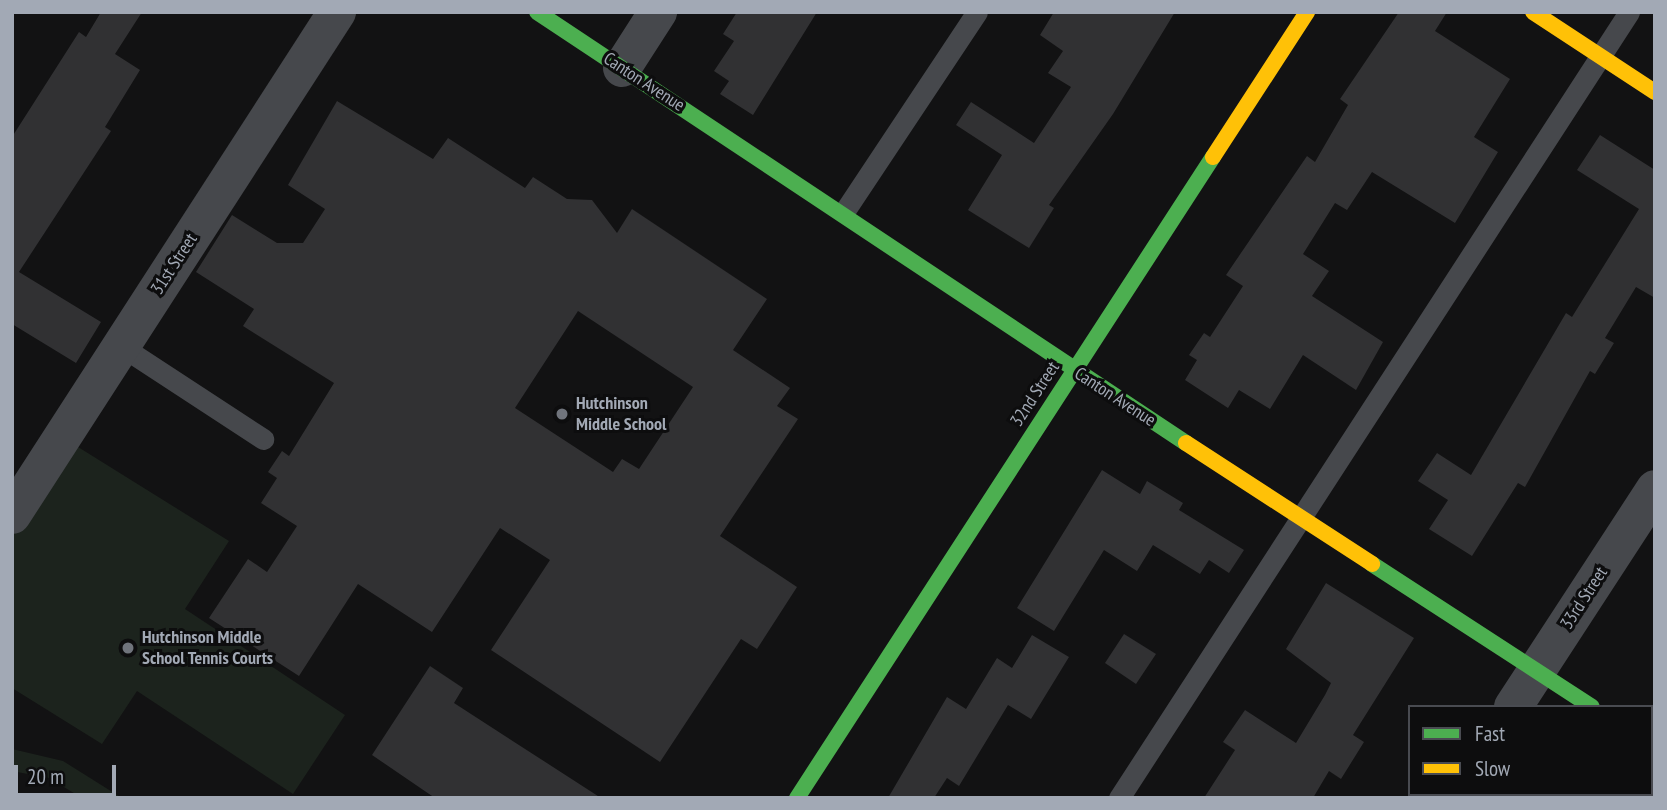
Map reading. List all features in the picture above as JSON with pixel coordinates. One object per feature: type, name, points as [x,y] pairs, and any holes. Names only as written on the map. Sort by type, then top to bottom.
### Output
[{"type":"street","name":"31st Street","points":[[12,515],[337,12]]},
{"type":"street","name":"Canton Avenue","points":[[537,12],[844,212],[1074,370],[1300,519],[1589,705]]},
{"type":"street","points":[[622,68],[658,12]]},
{"type":"street","name":"32nd Street","points":[[797,798],[1307,12]]},
{"type":"street","points":[[1533,12],[1655,92]]},
{"type":"street","name":"33rd Street","points":[[1514,705],[1655,489]]},
{"type":"lane","points":[[844,212],[978,12]]},
{"type":"lane","points":[[1119,798],[1629,12]]},
{"type":"lane","points":[[121,346],[263,439]]},
{"type":"shaded area","name":"Hutchinson Middle School Tennis Courts","points":[[62,437],[229,541],[185,609],[345,715],[293,794],[137,691],[102,744],[12,688],[12,515]]},
{"type":"shaded area","points":[[12,749],[63,761],[122,798],[82,798],[49,778],[12,771]]},
{"type":"building","points":[[101,12],[142,12],[115,54],[140,70],[105,127],[111,131],[19,272],[101,322],[76,363],[12,324],[12,137],[79,32],[86,37]]},
{"type":"building","points":[[737,12],[817,12],[753,115],[720,94],[729,81],[714,71],[734,41],[723,34]]},
{"type":"building","points":[[1054,12],[1175,12],[1113,114],[1049,205],[1054,208],[1029,248],[968,210],[1002,155],[956,125],[971,102],[1034,143],[1071,87],[1048,73],[1063,51],[1040,35]]},
{"type":"building","points":[[1399,12],[1447,12],[1435,31],[1510,79],[1474,137],[1498,152],[1455,223],[1372,172],[1347,210],[1335,203],[1303,254],[1329,271],[1312,296],[1383,342],[1356,390],[1303,355],[1270,409],[1239,390],[1228,408],[1185,380],[1197,360],[1189,355],[1204,333],[1210,337],[1243,286],[1226,275],[1307,156],[1315,162],[1348,105],[1340,99]]},
{"type":"building","points":[[337,101],[433,159],[448,138],[525,188],[533,177],[567,199],[592,200],[617,233],[632,209],[767,299],[733,350],[790,388],[777,406],[798,419],[720,536],[797,587],[757,649],[741,639],[660,762],[491,650],[550,560],[500,528],[432,632],[358,584],[299,676],[209,618],[248,559],[267,572],[297,526],[261,503],[277,478],[268,472],[282,451],[289,456],[334,383],[243,326],[254,309],[196,272],[232,215],[277,243],[303,243],[325,209],[288,185]],"holes":[[[578,311],[693,387],[639,469],[622,459],[613,472],[515,408]]]},
{"type":"building","points":[[1600,135],[1655,170],[1655,298],[1636,287],[1605,338],[1614,343],[1595,374],[1590,371],[1525,487],[1518,483],[1472,556],[1429,529],[1448,500],[1418,481],[1437,453],[1471,475],[1566,313],[1572,317],[1639,209],[1577,170]]},
{"type":"building","points":[[1102,470],[1140,494],[1147,481],[1183,503],[1179,510],[1244,550],[1229,573],[1209,560],[1200,574],[1153,545],[1137,571],[1104,550],[1054,631],[1017,608]]},
{"type":"building","points":[[1326,583],[1414,638],[1353,735],[1364,742],[1341,779],[1329,771],[1313,798],[1204,798],[1235,750],[1223,742],[1245,710],[1296,743],[1325,695],[1331,683],[1286,649]]},
{"type":"building","points":[[1124,634],[1156,654],[1136,684],[1105,663]]},
{"type":"building","points":[[1032,635],[1069,657],[1031,719],[1008,705],[959,786],[947,778],[934,798],[888,798],[947,697],[966,709],[997,658],[1012,668]]},
{"type":"building","points":[[430,666],[463,688],[454,703],[601,798],[435,798],[372,755]]},
{"type":"traffic: fast","points":[[537,12],[1186,443]]},
{"type":"traffic: fast","points":[[797,798],[1213,157]]},
{"type":"traffic: fast","points":[[1372,564],[1589,705]]},
{"type":"traffic: slow","points":[[1213,157],[1307,12]]},
{"type":"traffic: slow","points":[[1533,12],[1655,92]]},
{"type":"traffic: slow","points":[[1186,443],[1372,564]]},
{"type":"place","name":"Hutchinson Middle School","points":[[562,414]]},
{"type":"place","name":"Hutchinson Middle School Tennis Courts","points":[[128,648]]}]
